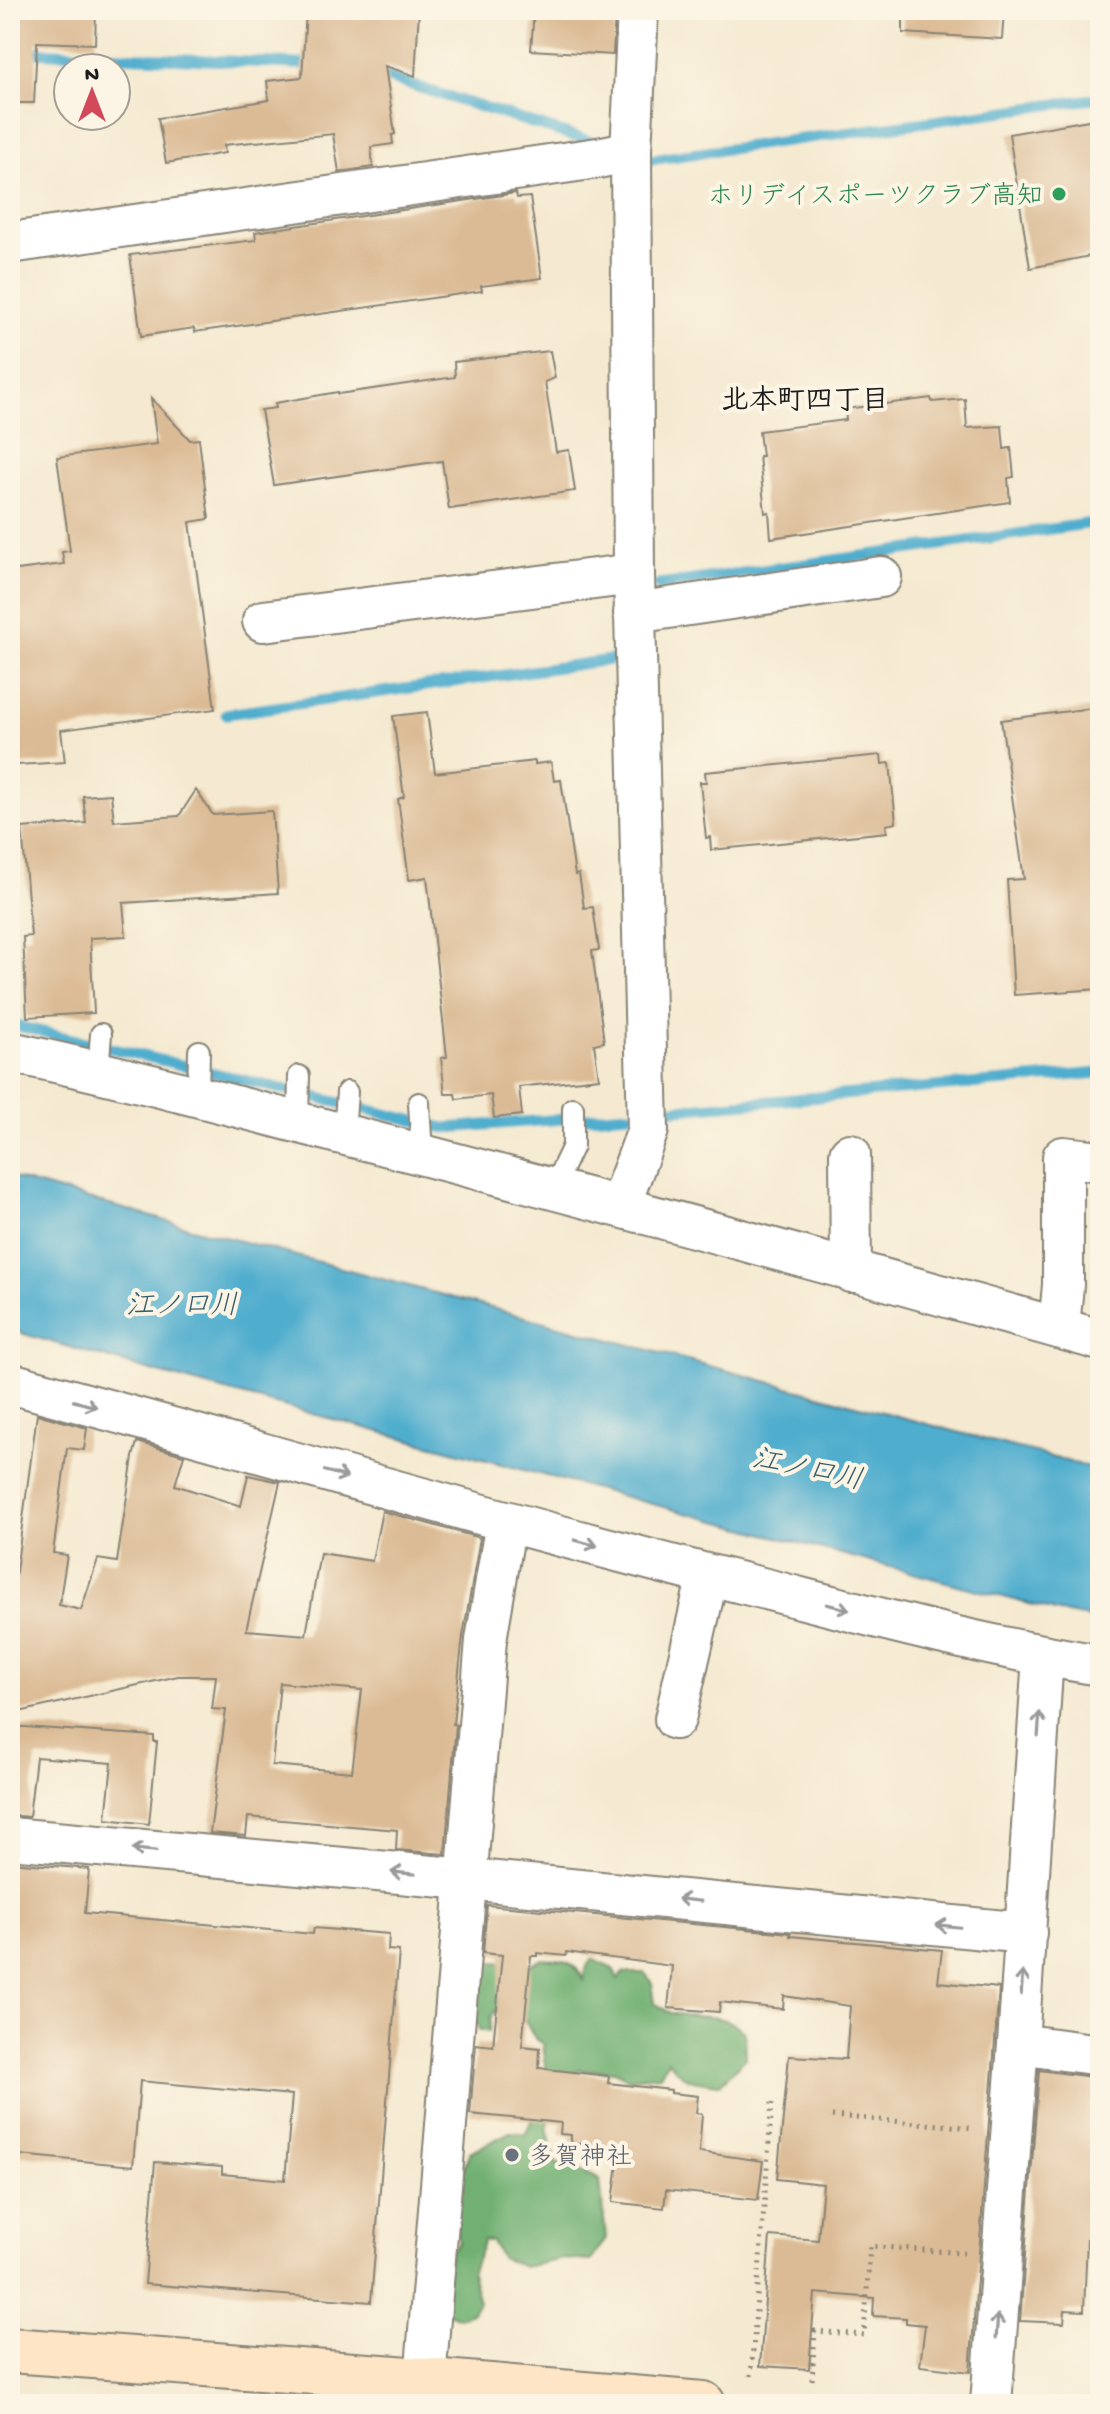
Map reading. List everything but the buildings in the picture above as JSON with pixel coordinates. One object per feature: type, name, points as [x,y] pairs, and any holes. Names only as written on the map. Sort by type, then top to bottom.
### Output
[{"type":"street","points":[[620,1205],[648,1130],[634,613],[631,151],[638,10]]},
{"type":"street","points":[[10,243],[631,151]]},
{"type":"street","points":[[263,621],[634,574]]},
{"type":"street","points":[[634,613],[881,577]]},
{"type":"street","points":[[10,1052],[100,1052],[198,1097],[620,1205],[1100,1340]]},
{"type":"street","points":[[850,1154],[851,1272]]},
{"type":"street","points":[[1059,1328],[1063,1285],[1063,1157],[1100,1161]]},
{"type":"street","points":[[10,1383],[506,1522],[708,1575],[972,1641],[1100,1665]]},
{"type":"street","points":[[424,2392],[486,1640],[506,1522]]},
{"type":"street","points":[[675,1719],[708,1575]]},
{"type":"street","points":[[991,2404],[1043,1656]]},
{"type":"street","points":[[10,1838],[1026,1933]]},
{"type":"street","points":[[1018,2044],[1100,2055]]},
{"type":"street","points":[[10,2350],[424,2392],[703,2404]]},
{"type":"lane","points":[[198,1097],[199,1051]]},
{"type":"lane","points":[[298,1122],[299,1076]]},
{"type":"lane","points":[[344,1134],[347,1092]]},
{"type":"lane","points":[[419,1103],[422,1154]]},
{"type":"lane","points":[[553,1188],[573,1146],[573,1108]]},
{"type":"path","points":[[751,2376],[772,2102]]},
{"type":"path","points":[[832,2116],[1012,2131]]},
{"type":"path","points":[[812,2380],[815,2331],[864,2335],[870,2246],[1003,2255]]},
{"type":"green space","points":[[542,1959],[572,1964],[584,1980],[585,1969],[592,1959],[613,1969],[618,1979],[623,1973],[645,1973],[652,1983],[655,2003],[667,2011],[711,2017],[737,2026],[745,2033],[746,2058],[720,2084],[684,2076],[668,2060],[660,2075],[628,2078],[614,2071],[580,2070],[562,2077],[547,2128],[556,2164],[572,2166],[600,2180],[606,2238],[591,2261],[563,2259],[524,2267],[502,2259],[492,2242],[484,2240],[471,2273],[479,2302],[471,2313],[459,2318],[444,2311],[449,2252],[459,2241],[456,2208],[466,2162],[470,2152],[510,2132],[525,2134],[538,2108],[546,2070],[543,2044],[535,2038],[517,2005],[502,2003],[491,2017],[489,2032],[479,2030],[476,2020],[460,2005],[478,1965],[496,1962],[527,1967]]},
{"type":"water","name":"江ノ口川","points":[[10,1177],[1100,1470],[1100,1620],[1067,1614],[162,1374],[10,1330]]},
{"type":"waterway","points":[[10,51],[317,65]]},
{"type":"waterway","points":[[373,73],[595,143]]},
{"type":"waterway","points":[[648,160],[1100,98]]},
{"type":"waterway","points":[[659,585],[1100,522]]},
{"type":"waterway","points":[[226,714],[617,659]]},
{"type":"waterway","points":[[10,1021],[22,1027],[445,1128],[629,1114]]},
{"type":"waterway","points":[[665,1110],[1100,1073]]},
{"type":"place","name":"ホリデイスポーツクラブ高知","points":[[1059,194]]},
{"type":"place","name":"多賀神社","points":[[512,2155]]},
{"type":"district","name":"北本町四丁目","points":[[805,398]]}]
